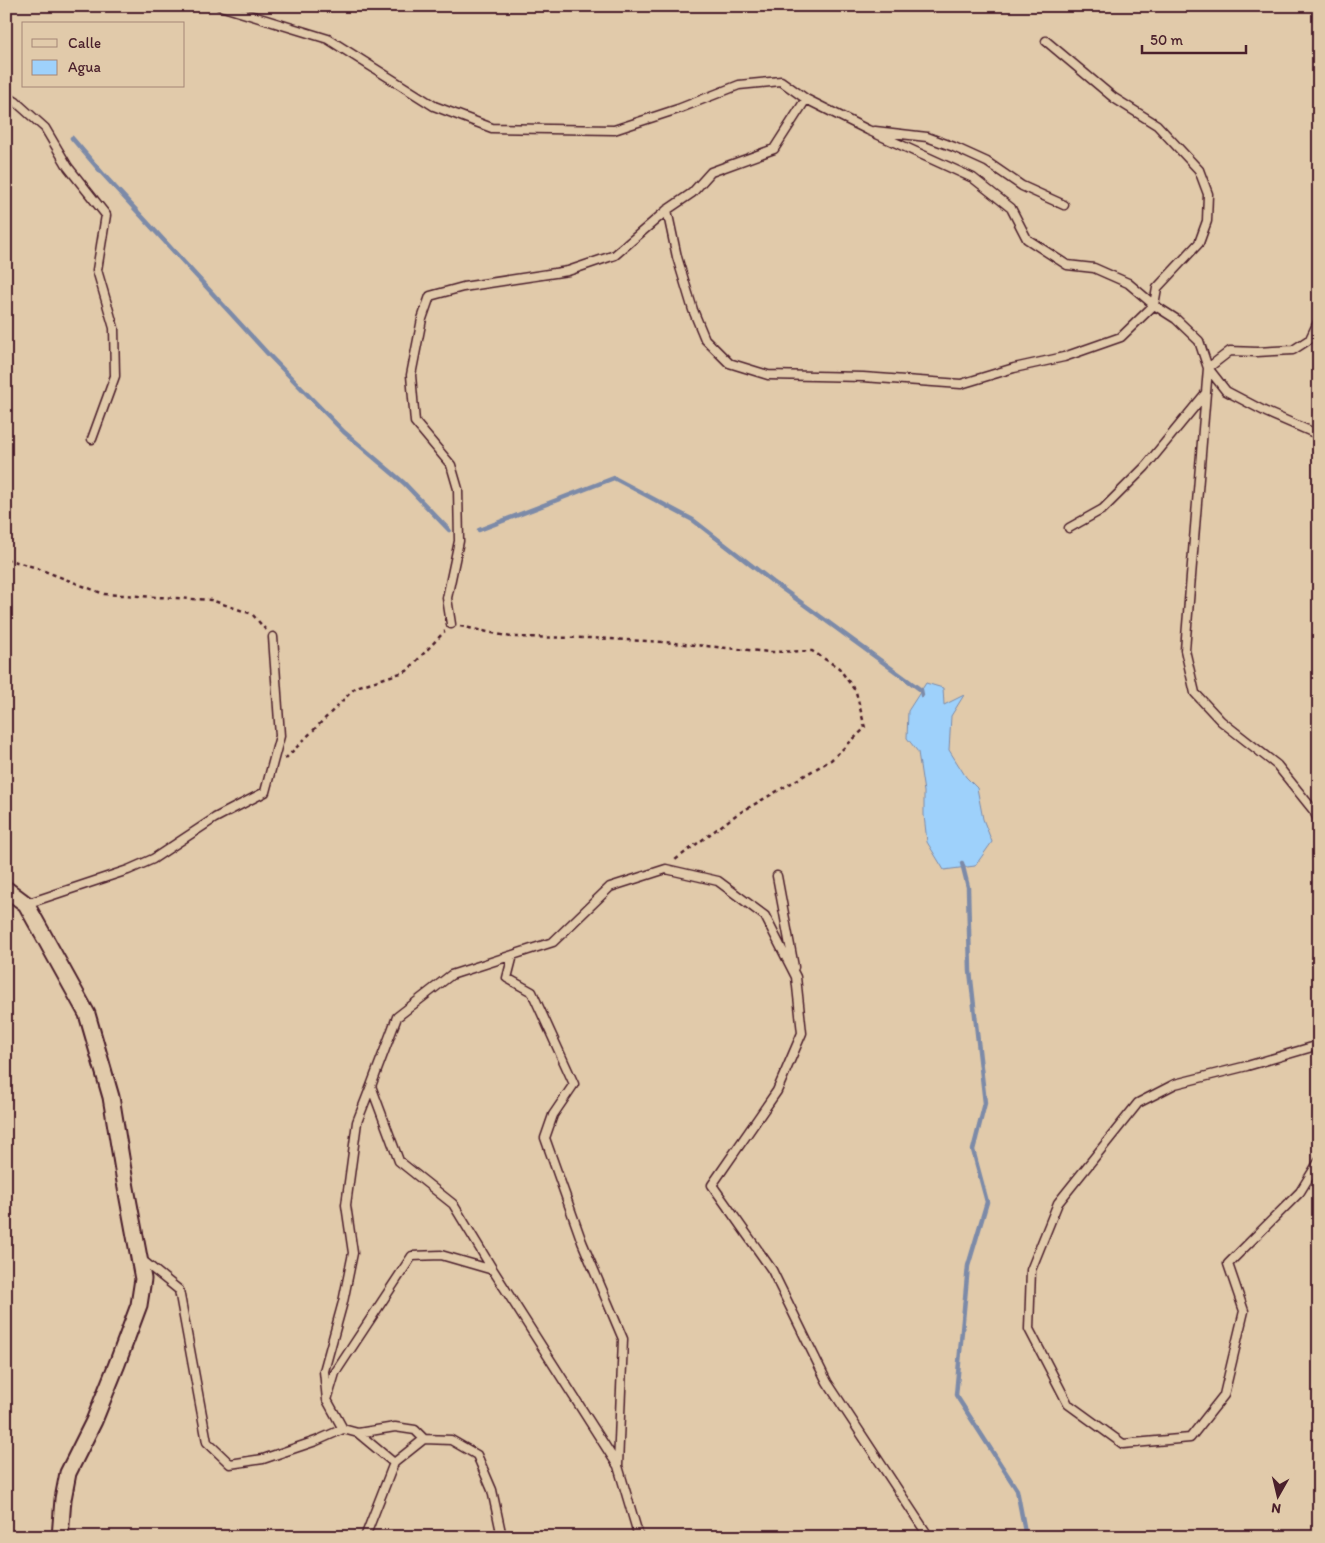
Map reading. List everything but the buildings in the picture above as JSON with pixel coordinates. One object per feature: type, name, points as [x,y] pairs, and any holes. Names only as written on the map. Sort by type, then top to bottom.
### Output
[{"type":"street","points":[[6,890],[26,904],[87,1014],[111,1097],[143,1279],[139,1304],[94,1421],[68,1473],[63,1499],[60,1537]]},
{"type":"lane","points":[[220,6],[328,39],[434,106],[492,128],[614,130],[678,110],[739,85],[781,81],[806,99],[868,130],[973,178],[1011,208],[1027,239],[1067,265],[1094,268],[1128,282],[1154,305],[1176,319],[1199,340],[1208,368],[1226,392],[1319,435]]},
{"type":"lane","points":[[667,210],[677,257],[693,310],[705,339],[729,364],[768,375],[863,377],[961,384],[1014,368],[1064,358],[1121,337],[1154,305],[1156,288],[1199,243],[1207,221],[1208,194],[1199,170],[1157,125],[1114,98],[1046,41]]},
{"type":"lane","points":[[6,96],[16,102],[45,128],[68,167],[106,216],[97,270],[114,328],[114,376],[92,439]]},
{"type":"lane","points":[[451,624],[447,598],[459,541],[458,490],[451,465],[415,422],[411,375],[422,319],[430,296],[462,287],[568,271],[615,255],[667,210],[692,193],[711,172],[774,149],[806,99]]},
{"type":"lane","points":[[868,130],[927,137],[954,147],[987,162],[1022,186],[1064,204]]},
{"type":"lane","points":[[1319,320],[1310,339],[1293,350],[1230,351],[1208,368],[1185,650],[1195,693],[1221,722],[1277,765],[1314,811],[1319,822]]},
{"type":"lane","points":[[1069,528],[1103,509],[1145,466],[1205,394]]},
{"type":"lane","points":[[26,904],[128,870],[153,859],[215,818],[265,792],[280,736],[273,637]]},
{"type":"lane","points":[[343,1429],[327,1400],[324,1371],[343,1302],[353,1253],[346,1205],[351,1162],[358,1122],[397,1018],[451,975],[553,942],[610,887],[666,869],[718,881],[765,916],[796,977]]},
{"type":"lane","points":[[777,876],[796,977],[802,1032],[777,1091],[712,1185],[772,1270],[827,1382],[929,1537]]},
{"type":"lane","points":[[513,955],[507,978],[532,992],[574,1084],[553,1115],[545,1138],[582,1242],[622,1339],[618,1466]]},
{"type":"lane","points":[[1319,1045],[1175,1084],[1138,1103],[1058,1203],[1031,1270],[1029,1329],[1068,1404],[1123,1444],[1190,1438],[1224,1396],[1244,1311],[1228,1264],[1300,1192],[1319,1161]]},
{"type":"lane","points":[[371,1086],[399,1161],[453,1204],[618,1466],[639,1537]]},
{"type":"lane","points":[[327,1400],[335,1373],[412,1256],[441,1255],[493,1270]]},
{"type":"lane","points":[[138,1258],[179,1290],[207,1442],[230,1464],[263,1459],[343,1429],[358,1433],[394,1462]]},
{"type":"lane","points":[[358,1433],[395,1427],[415,1430],[424,1439]]},
{"type":"lane","points":[[366,1537],[394,1462],[424,1439],[451,1440],[477,1454],[492,1490],[502,1537]]},
{"type":"path","points":[[6,559],[34,567],[104,594],[211,600],[252,614],[273,637]]},
{"type":"path","points":[[269,776],[356,687],[407,671],[451,624],[511,638],[592,638],[663,642],[770,652],[812,652],[839,668],[856,692],[865,728],[831,760],[736,815],[661,871]]},
{"type":"water","points":[[926,683],[943,688],[944,705],[964,695],[951,716],[949,750],[966,777],[977,788],[983,819],[992,842],[975,866],[944,870],[927,842],[924,792],[918,752],[907,738],[908,711]]},
{"type":"waterway","points":[[72,138],[268,354],[344,432],[404,483],[449,530]]},
{"type":"waterway","points":[[479,530],[614,478],[693,520],[773,582],[921,690],[922,695]]},
{"type":"waterway","points":[[962,863],[968,887],[970,971],[985,1103],[973,1150],[987,1202],[968,1266],[956,1395],[1017,1490],[1026,1537]]}]
